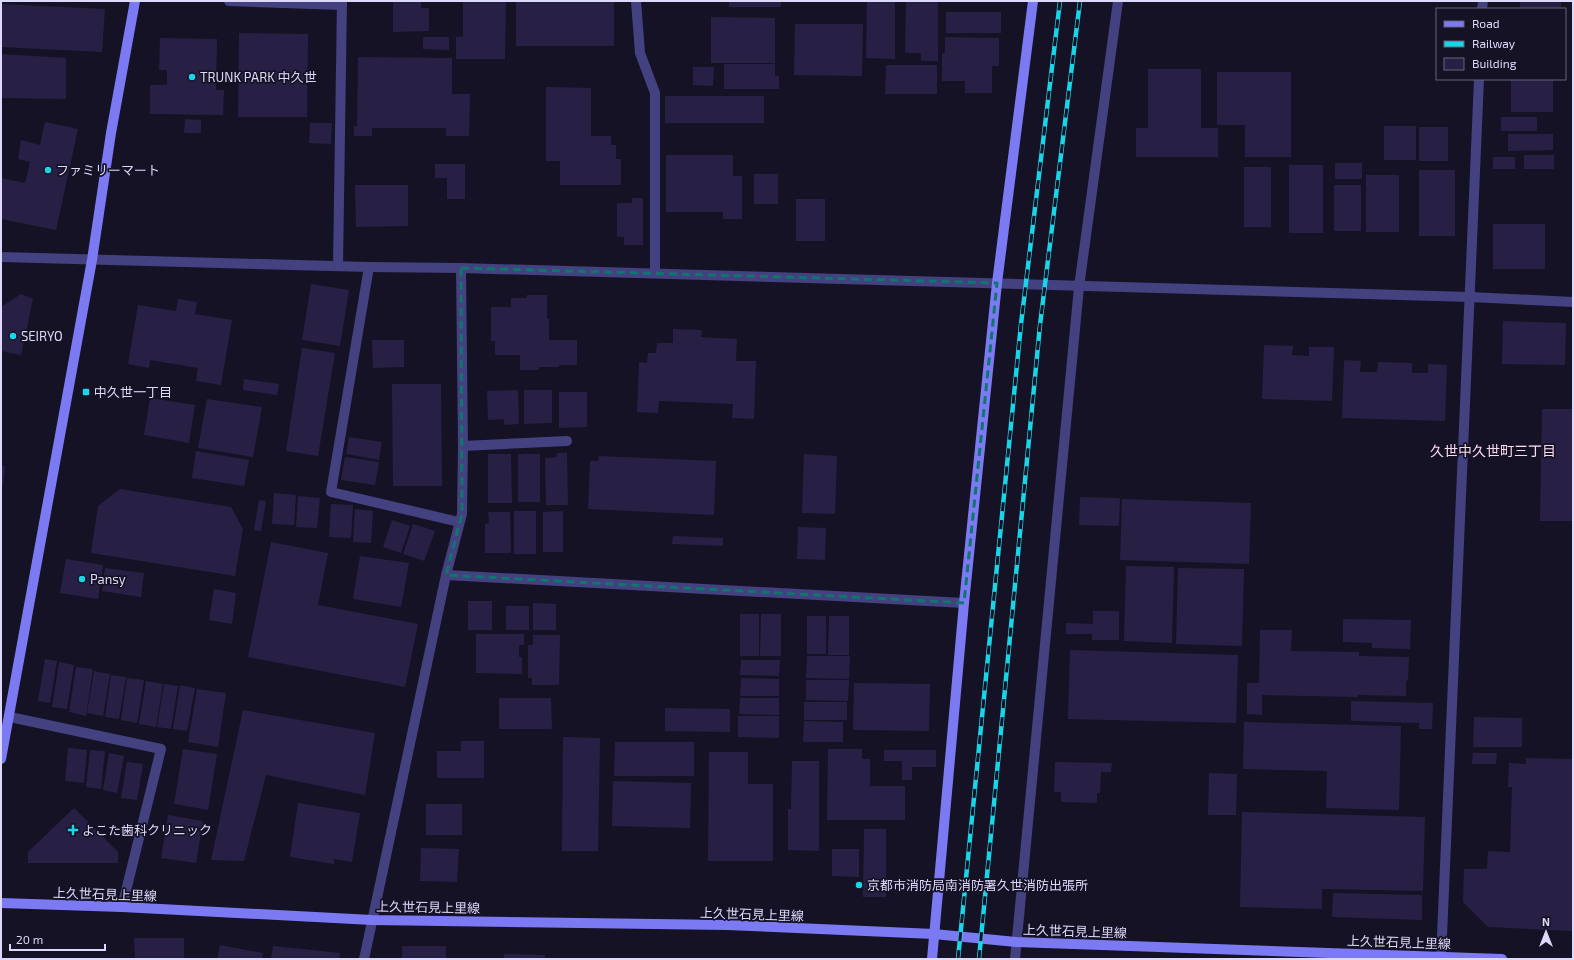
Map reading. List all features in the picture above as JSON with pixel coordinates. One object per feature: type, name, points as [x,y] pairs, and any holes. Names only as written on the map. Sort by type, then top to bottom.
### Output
[{"type":"street","points":[[1,759],[10,717],[92,260],[111,133],[135,1]]},
{"type":"street","points":[[229,1],[342,3],[338,266]]},
{"type":"street","points":[[636,1],[640,53],[655,93],[655,273]]},
{"type":"street","points":[[932,959],[964,602],[997,283],[1033,1]]},
{"type":"street","points":[[1015,959],[1079,287],[1118,1]]},
{"type":"street","points":[[1441,958],[1479,80]]},
{"type":"street","points":[[1,257],[655,273],[997,283],[1079,287],[1470,297],[1573,302]]},
{"type":"street","points":[[369,267],[331,492],[460,522]]},
{"type":"street","points":[[364,959],[446,575],[462,514],[463,446],[461,268]]},
{"type":"street","points":[[463,446],[567,441]]},
{"type":"street","points":[[446,575],[964,602]]},
{"type":"street","points":[[10,717],[161,749],[122,907]]},
{"type":"street","name":"上久世石見上里線","points":[[1,903],[122,907],[372,920],[727,925],[934,934],[1016,942],[1502,959]]},
{"type":"highlighted area","points":[[461,268],[997,283],[964,603],[446,575],[462,514]]},
{"type":"building","points":[[393,1],[421,1],[421,8],[429,8],[429,31],[393,32]]},
{"type":"building","points":[[463,1],[506,1],[505,59],[456,59],[456,37],[463,37]]},
{"type":"building","points":[[516,1],[614,1],[614,46],[516,46]]},
{"type":"building","points":[[729,1],[781,1],[781,7],[729,7]]},
{"type":"building","points":[[867,1],[895,1],[895,59],[866,58]]},
{"type":"building","points":[[906,1],[938,1],[938,61],[921,61],[921,53],[905,53]]},
{"type":"building","points":[[1520,1],[1561,1],[1561,8],[1520,8]]},
{"type":"building","points":[[1,4],[105,9],[102,52],[1,47]]},
{"type":"building","points":[[946,12],[1001,12],[1001,33],[946,33]]},
{"type":"building","points":[[711,17],[775,18],[775,63],[711,63]]},
{"type":"building","points":[[795,24],[863,24],[862,76],[794,75]]},
{"type":"building","points":[[239,33],[308,34],[307,117],[238,117]]},
{"type":"building","points":[[423,37],[449,37],[449,50],[423,49]]},
{"type":"building","points":[[945,37],[999,38],[999,66],[992,66],[992,93],[965,93],[965,81],[942,81],[942,53],[945,53]]},
{"type":"building","name":"TRUNK PARK 中久世","points":[[160,38],[217,39],[216,90],[224,90],[223,115],[150,114],[150,85],[167,85],[167,70],[159,70]]},
{"type":"building","points":[[1,54],[66,58],[66,99],[1,98]]},
{"type":"building","points":[[358,57],[452,58],[452,94],[470,94],[469,136],[446,136],[446,128],[372,128],[372,136],[354,136],[354,126],[357,126]]},
{"type":"building","points":[[724,64],[775,64],[775,76],[779,76],[779,89],[724,89]]},
{"type":"building","points":[[886,65],[937,65],[937,94],[885,94]]},
{"type":"building","points":[[693,67],[714,67],[713,86],[693,85]]},
{"type":"building","points":[[1148,69],[1201,69],[1201,128],[1218,128],[1218,157],[1136,157],[1136,128],[1148,128]]},
{"type":"building","points":[[1217,72],[1291,72],[1291,157],[1245,157],[1245,125],[1217,125]]},
{"type":"building","points":[[1511,80],[1553,80],[1553,112],[1511,112]]},
{"type":"building","points":[[546,87],[591,88],[591,136],[611,136],[611,145],[616,145],[616,159],[621,159],[621,185],[560,185],[560,161],[546,161]]},
{"type":"building","points":[[665,96],[764,96],[764,123],[665,123]]},
{"type":"building","points":[[1501,117],[1537,117],[1537,131],[1501,131]]},
{"type":"building","points":[[185,119],[201,120],[201,133],[184,133]]},
{"type":"building","name":"ファミリーマート","points":[[45,122],[78,129],[56,230],[1,219],[1,178],[25,183],[30,162],[18,159],[21,140],[40,145]]},
{"type":"building","points":[[310,123],[332,123],[331,144],[309,143]]},
{"type":"building","points":[[1384,126],[1416,126],[1416,160],[1384,160]]},
{"type":"building","points":[[1419,127],[1448,127],[1448,161],[1419,161]]},
{"type":"building","points":[[1508,134],[1553,134],[1553,150],[1508,151]]},
{"type":"building","points":[[666,155],[733,155],[733,176],[742,176],[742,219],[723,219],[723,212],[666,212]]},
{"type":"building","points":[[1524,155],[1554,155],[1554,169],[1524,169]]},
{"type":"building","points":[[1493,157],[1515,157],[1515,169],[1493,169]]},
{"type":"building","points":[[1335,163],[1362,163],[1362,179],[1335,179]]},
{"type":"building","points":[[435,164],[465,164],[465,199],[447,199],[447,178],[435,178]]},
{"type":"building","points":[[1289,165],[1323,165],[1323,233],[1289,233]]},
{"type":"building","points":[[1244,167],[1271,167],[1271,227],[1244,227]]},
{"type":"building","points":[[1419,170],[1455,170],[1455,236],[1419,236]]},
{"type":"building","points":[[754,174],[778,174],[778,204],[754,204]]},
{"type":"building","points":[[1366,175],[1399,175],[1399,232],[1366,232]]},
{"type":"building","points":[[355,185],[408,185],[408,226],[356,227]]},
{"type":"building","points":[[1334,185],[1361,185],[1361,231],[1334,231]]},
{"type":"building","points":[[632,198],[643,198],[643,245],[624,245],[624,237],[617,237],[617,203],[632,203]]},
{"type":"building","points":[[796,199],[825,199],[825,241],[796,241]]},
{"type":"building","points":[[1493,224],[1545,224],[1545,269],[1493,269]]},
{"type":"building","points":[[311,284],[349,290],[340,346],[302,340]]},
{"type":"building","name":"SEIRYO","points":[[21,294],[33,299],[21,355],[1,351],[1,307]]},
{"type":"building","points":[[527,295],[547,295],[549,340],[577,340],[577,365],[539,367],[539,370],[520,370],[520,355],[495,355],[495,341],[491,341],[491,307],[511,307],[511,298],[527,298]]},
{"type":"building","points":[[178,299],[197,302],[195,314],[232,320],[221,385],[196,381],[198,368],[150,360],[149,368],[128,364],[138,305],[176,311]]},
{"type":"building","points":[[1503,321],[1566,323],[1565,365],[1502,364]]},
{"type":"building","points":[[673,329],[702,330],[701,337],[737,339],[736,361],[756,361],[754,419],[732,418],[733,404],[659,401],[658,413],[637,412],[639,362],[647,363],[648,353],[656,353],[657,343],[673,343]]},
{"type":"building","points":[[372,340],[404,340],[404,367],[373,368]]},
{"type":"building","points":[[1264,345],[1293,346],[1292,355],[1309,356],[1309,347],[1334,347],[1332,401],[1262,399]]},
{"type":"building","points":[[302,348],[335,353],[318,456],[286,451]]},
{"type":"building","points":[[1344,360],[1361,361],[1360,372],[1377,372],[1378,362],[1412,363],[1412,373],[1428,373],[1428,364],[1447,365],[1445,421],[1342,418]]},
{"type":"building","points":[[244,379],[279,384],[277,395],[243,390]]},
{"type":"building","points":[[392,384],[441,384],[442,486],[393,486]]},
{"type":"building","points":[[518,390],[519,424],[504,425],[504,419],[488,420],[487,391]]},
{"type":"building","points":[[524,390],[552,390],[552,423],[524,424]]},
{"type":"building","points":[[559,392],[587,392],[587,427],[559,428]]},
{"type":"building","points":[[150,398],[195,405],[189,443],[144,435]]},
{"type":"building","points":[[207,399],[262,407],[253,457],[198,448]]},
{"type":"building","points":[[1542,409],[1573,409],[1573,521],[1540,521]]},
{"type":"building","points":[[349,437],[382,442],[379,460],[346,454]]},
{"type":"building","points":[[196,451],[249,460],[244,486],[192,478]]},
{"type":"building","points":[[557,453],[567,453],[568,505],[546,505],[545,458],[557,457]]},
{"type":"building","points":[[488,454],[511,454],[512,503],[488,503]]},
{"type":"building","points":[[518,454],[540,454],[540,502],[518,502]]},
{"type":"building","points":[[804,454],[837,456],[835,514],[802,513]]},
{"type":"building","points":[[599,456],[716,461],[714,515],[588,509],[590,461],[598,461]]},
{"type":"building","points":[[345,457],[379,462],[375,485],[341,480]]},
{"type":"building","points":[[1,464],[5,467],[3,485],[1,485]]},
{"type":"building","points":[[120,489],[231,507],[243,529],[235,576],[91,553],[98,506]]},
{"type":"building","points":[[274,493],[296,495],[294,525],[272,524]]},
{"type":"building","points":[[298,496],[320,498],[317,528],[296,527]]},
{"type":"building","points":[[1080,497],[1120,498],[1119,526],[1079,525]]},
{"type":"building","points":[[1122,499],[1251,503],[1249,564],[1120,560]]},
{"type":"building","points":[[259,500],[266,501],[261,531],[254,530]]},
{"type":"building","points":[[331,504],[353,505],[351,538],[329,537]]},
{"type":"building","points":[[355,509],[373,511],[371,543],[353,542]]},
{"type":"building","points":[[514,511],[536,511],[536,554],[514,554]]},
{"type":"building","points":[[563,511],[563,552],[543,552],[543,512]]},
{"type":"building","points":[[488,512],[510,512],[511,553],[485,553],[485,524],[489,523]]},
{"type":"building","points":[[392,520],[410,526],[401,553],[383,547]]},
{"type":"building","points":[[413,524],[435,531],[424,561],[403,554]]},
{"type":"building","points":[[798,527],[826,528],[825,560],[797,559]]},
{"type":"building","points":[[673,536],[723,538],[723,546],[672,544]]},
{"type":"building","points":[[271,542],[328,553],[318,605],[418,624],[405,687],[248,657]]},
{"type":"building","points":[[360,556],[409,563],[401,607],[353,599]]},
{"type":"building","name":"Pansy","points":[[66,559],[103,565],[98,599],[60,593]]},
{"type":"building","points":[[1126,566],[1174,567],[1172,643],[1124,641]]},
{"type":"building","points":[[105,568],[144,573],[141,597],[102,591]]},
{"type":"building","points":[[1178,568],[1244,569],[1242,646],[1176,644]]},
{"type":"building","points":[[214,589],[236,593],[232,624],[209,620]]},
{"type":"building","points":[[468,601],[492,601],[492,630],[468,630]]},
{"type":"building","points":[[533,603],[556,604],[556,630],[533,630]]},
{"type":"building","points":[[506,606],[529,606],[529,630],[506,630]]},
{"type":"building","points":[[1093,611],[1119,611],[1119,640],[1092,640],[1092,634],[1066,634],[1066,623],[1093,624]]},
{"type":"building","points":[[740,614],[759,614],[759,656],[740,656]]},
{"type":"building","points":[[761,614],[781,614],[781,656],[760,656]]},
{"type":"building","points":[[807,616],[826,616],[826,654],[807,654]]},
{"type":"building","points":[[829,616],[849,616],[849,655],[828,655]]},
{"type":"building","points":[[1343,619],[1411,620],[1410,649],[1372,648],[1372,643],[1343,642]]},
{"type":"building","points":[[1260,630],[1292,630],[1291,651],[1359,652],[1359,656],[1409,657],[1408,681],[1406,680],[1406,696],[1358,695],[1358,697],[1262,695],[1262,715],[1247,714],[1247,683],[1259,683]]},
{"type":"building","points":[[476,634],[524,634],[524,645],[519,645],[519,657],[522,657],[522,674],[476,673]]},
{"type":"building","points":[[533,635],[560,635],[559,685],[532,685],[532,678],[528,678],[528,645],[533,645]]},
{"type":"building","points":[[1070,650],[1238,655],[1236,723],[1068,719]]},
{"type":"building","points":[[807,656],[850,656],[849,679],[806,678]]},
{"type":"building","points":[[45,659],[57,661],[50,703],[38,701]]},
{"type":"building","points":[[741,660],[780,660],[779,676],[740,675]]},
{"type":"building","points":[[59,662],[74,665],[67,709],[52,707]]},
{"type":"building","points":[[76,667],[93,669],[86,716],[69,712]]},
{"type":"building","points":[[94,671],[110,674],[103,716],[87,713]]},
{"type":"building","points":[[111,675],[126,677],[119,719],[105,717]]},
{"type":"building","points":[[127,678],[144,680],[137,723],[121,720]]},
{"type":"building","points":[[741,678],[779,679],[779,696],[740,696]]},
{"type":"building","points":[[806,680],[849,680],[848,701],[806,700]]},
{"type":"building","points":[[146,681],[163,684],[156,727],[139,724]]},
{"type":"building","points":[[854,683],[930,684],[929,731],[853,730]]},
{"type":"building","points":[[164,684],[178,686],[171,729],[157,727]]},
{"type":"building","points":[[180,685],[195,688],[187,731],[173,729]]},
{"type":"building","points":[[197,689],[226,693],[218,747],[188,742]]},
{"type":"building","points":[[499,698],[551,698],[552,729],[499,729]]},
{"type":"building","points":[[740,698],[779,698],[779,715],[739,714]]},
{"type":"building","points":[[1351,701],[1433,703],[1432,729],[1419,729],[1419,723],[1351,721]]},
{"type":"building","points":[[804,702],[847,702],[847,720],[804,720]]},
{"type":"building","points":[[665,708],[730,709],[730,732],[665,731]]},
{"type":"building","points":[[243,710],[375,733],[365,795],[266,775],[244,861],[211,860]]},
{"type":"building","points":[[738,716],[779,716],[779,738],[738,737]]},
{"type":"building","points":[[1474,717],[1522,718],[1522,747],[1473,747]]},
{"type":"building","points":[[804,721],[843,722],[843,742],[803,742]]},
{"type":"building","points":[[1244,722],[1401,726],[1399,810],[1326,808],[1327,771],[1243,769]]},
{"type":"building","points":[[563,737],[600,738],[598,851],[562,851]]},
{"type":"building","points":[[461,741],[484,741],[484,778],[437,778],[437,751],[461,751]]},
{"type":"building","points":[[615,742],[694,742],[694,776],[614,776]]},
{"type":"building","points":[[68,748],[87,750],[84,783],[65,781]]},
{"type":"building","points":[[183,749],[217,754],[208,810],[174,804]]},
{"type":"building","points":[[828,749],[862,749],[862,759],[870,759],[870,786],[905,786],[905,820],[827,820]]},
{"type":"building","points":[[90,750],[105,751],[101,789],[86,787]]},
{"type":"building","points":[[884,750],[936,750],[936,767],[912,767],[912,780],[902,780],[902,761],[884,761]]},
{"type":"building","points":[[709,752],[748,752],[748,784],[773,784],[773,861],[708,861]]},
{"type":"building","points":[[109,753],[124,756],[117,793],[103,790]]},
{"type":"building","points":[[1473,753],[1497,753],[1496,764],[1472,764]]},
{"type":"building","points":[[1526,758],[1573,759],[1573,931],[1488,927],[1463,902],[1464,869],[1487,869],[1488,851],[1510,852],[1512,787],[1508,787],[1509,763],[1526,764]]},
{"type":"building","points":[[792,761],[819,761],[819,851],[788,850],[788,809],[791,809]]},
{"type":"building","points":[[127,762],[143,764],[137,800],[121,798]]},
{"type":"building","points":[[1055,762],[1112,763],[1111,772],[1101,772],[1100,793],[1097,793],[1097,803],[1061,802],[1061,792],[1054,792]]},
{"type":"building","points":[[1209,773],[1237,774],[1236,815],[1208,815]]},
{"type":"building","points":[[613,781],[691,783],[690,828],[612,826]]},
{"type":"building","points":[[298,803],[360,813],[352,862],[334,859],[334,864],[290,857]]},
{"type":"building","points":[[426,804],[462,804],[462,835],[426,835]]},
{"type":"building","name":"よこた歯科クリニック","points":[[74,808],[118,852],[118,863],[28,863],[28,852]]},
{"type":"building","points":[[1242,812],[1425,817],[1423,891],[1322,889],[1322,909],[1240,907]]},
{"type":"building","points":[[168,815],[203,821],[196,863],[161,858]]},
{"type":"building","points":[[864,829],[886,829],[886,897],[863,897]]},
{"type":"building","points":[[421,848],[459,849],[457,882],[420,881]]},
{"type":"building","points":[[832,849],[859,849],[859,877],[832,876]]},
{"type":"building","points":[[1333,893],[1422,895],[1422,920],[1332,917]]},
{"type":"building","points":[[134,938],[184,938],[184,959],[135,959]]},
{"type":"building","points":[[220,945],[263,953],[262,959],[217,959]]},
{"type":"building","points":[[273,946],[340,953],[339,959],[271,959]]},
{"type":"building","points":[[402,946],[446,946],[446,959],[402,959]]},
{"type":"building","points":[[504,954],[545,955],[545,959],[504,959]]},
{"type":"railway","points":[[958,959],[1021,324],[1060,1]]},
{"type":"railway","points":[[979,959],[1040,325],[1080,1]]},
{"type":"place","name":"TRUNK PARK 中久世","points":[[192,77]]},
{"type":"place","name":"ファミリーマート","points":[[48,170]]},
{"type":"place","name":"SEIRYO","points":[[13,336]]},
{"type":"place","name":"中久世一丁目","points":[[86,392]]},
{"type":"place","name":"Pansy","points":[[82,579]]},
{"type":"place","name":"よこた歯科クリニック","points":[[73,830]]},
{"type":"place","name":"京都市消防局南消防署久世消防出張所","points":[[859,885]]},
{"type":"district","name":"久世中久世町三丁目","points":[[1493,451]]}]
